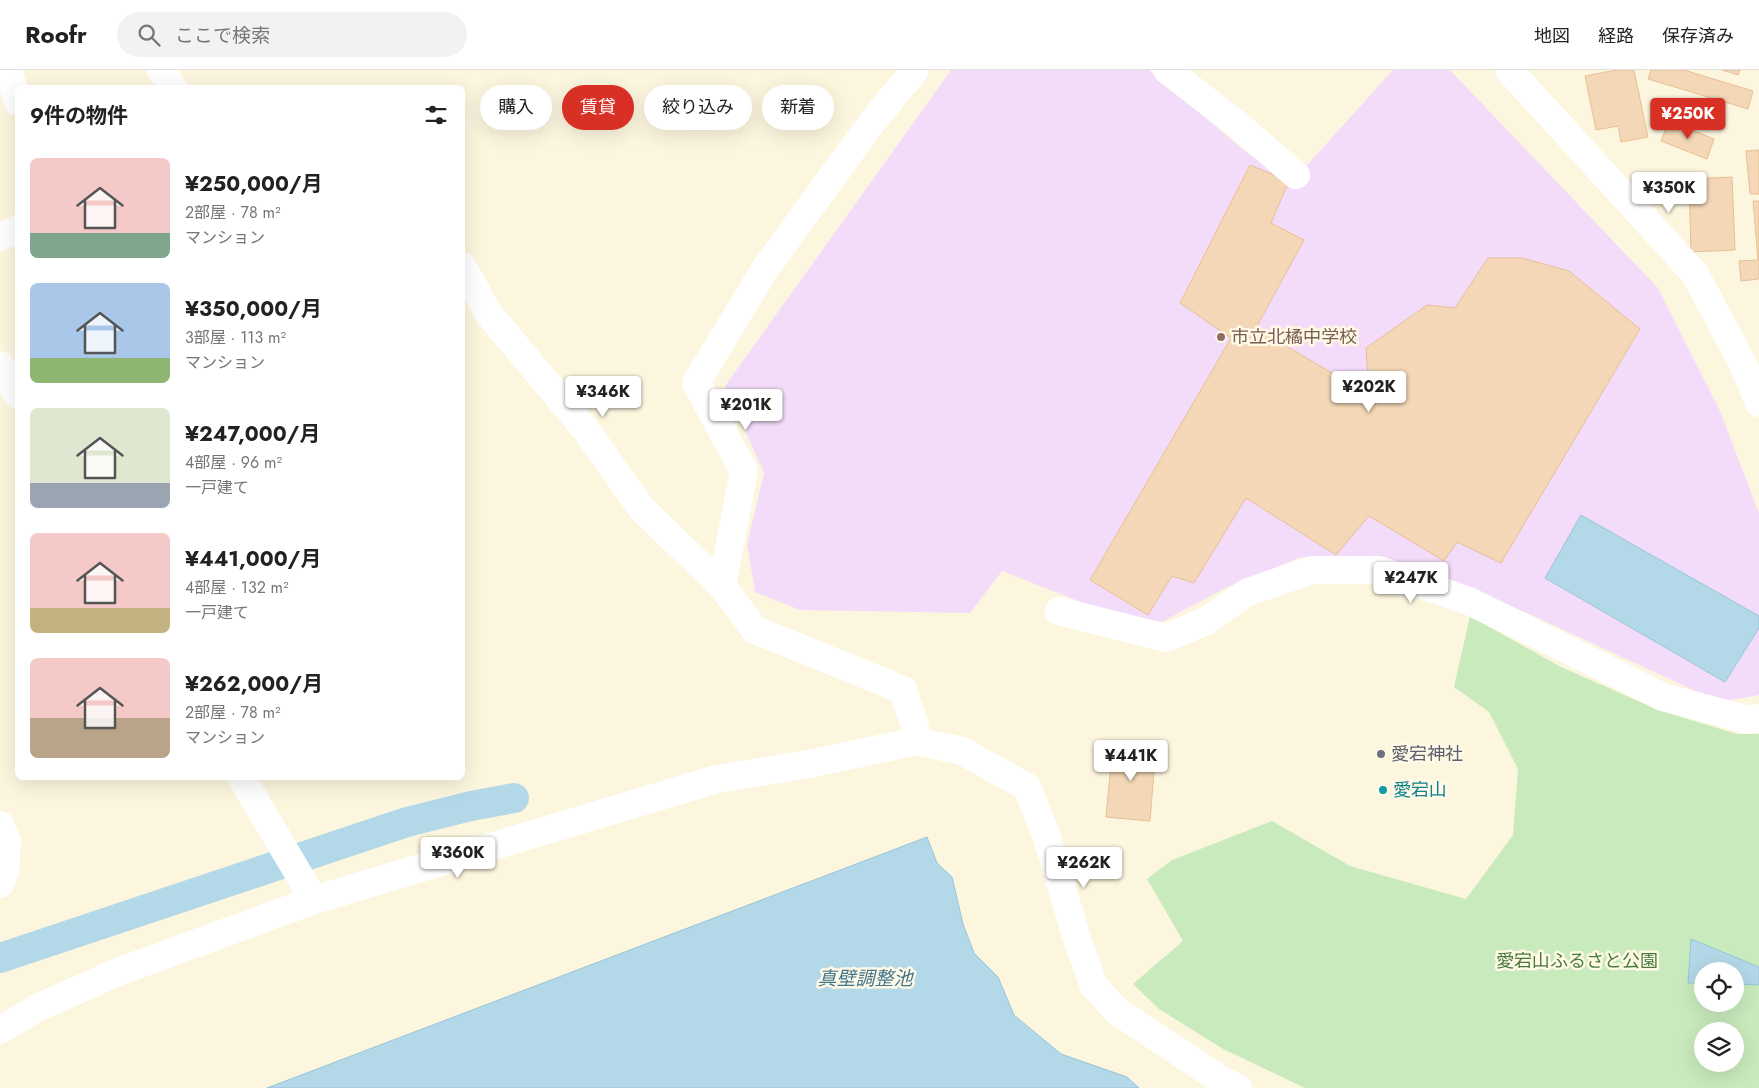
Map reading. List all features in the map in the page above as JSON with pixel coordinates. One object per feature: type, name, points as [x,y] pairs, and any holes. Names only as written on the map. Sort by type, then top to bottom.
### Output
[{"type":"street","points":[[8,70],[15,92]]},
{"type":"street","points":[[161,70],[171,85]]},
{"type":"street","points":[[722,586],[744,471],[696,383],[765,269],[873,121],[915,70]]},
{"type":"street","points":[[1167,70],[1233,121],[1296,175]]},
{"type":"street","points":[[1509,70],[1695,274],[1743,364],[1759,403]]},
{"type":"street","points":[[0,237],[15,230]]},
{"type":"street","points":[[465,271],[489,314],[586,430],[642,510],[722,586],[755,630],[902,690],[914,723],[917,741]]},
{"type":"street","points":[[0,365],[15,390]]},
{"type":"street","points":[[1059,611],[1166,638],[1206,621],[1248,592],[1312,570],[1379,570],[1469,601],[1663,698],[1749,720],[1759,718]]},
{"type":"street","points":[[0,1030],[37,1008],[118,972],[314,900],[717,779],[809,764],[917,741],[962,751],[1027,787],[1046,834],[1077,939],[1094,986],[1117,1011],[1221,1080],[1238,1088]]},
{"type":"street","points":[[243,780],[314,900]]},
{"type":"street","points":[[0,825],[7,842],[5,872],[0,884]]},
{"type":"shaded area","name":"市立北橘中学校","points":[[951,70],[1149,70],[1246,152],[1289,181],[1309,163],[1393,70],[1450,70],[1658,288],[1720,411],[1759,513],[1759,695],[1719,702],[1527,613],[1439,576],[1358,558],[1301,557],[1225,588],[1162,622],[1099,609],[1002,571],[970,613],[800,610],[755,592],[747,545],[764,473],[725,386]]},
{"type":"green space","name":"愛宕山ふるさと公園","points":[[1470,616],[1559,666],[1658,710],[1737,734],[1759,734],[1759,1088],[1305,1088],[1223,1049],[1159,1009],[1133,984],[1183,941],[1147,879],[1172,860],[1272,821],[1350,866],[1466,899],[1513,835],[1518,769],[1489,712],[1454,687]]},
{"type":"water","points":[[1581,515],[1759,616],[1759,628],[1725,682],[1545,578]]},
{"type":"water","name":"真壁調整池","points":[[927,837],[937,863],[952,877],[963,924],[974,953],[998,977],[1014,1015],[1061,1054],[1127,1077],[1139,1088],[267,1088]]},
{"type":"water","points":[[1691,939],[1759,967],[1759,985],[1744,984],[1744,962],[1694,962],[1694,983],[1688,983]]},
{"type":"building","points":[[1616,70],[1634,70],[1648,137],[1621,142],[1618,126],[1596,130],[1585,76]]},
{"type":"building","points":[[1651,70],[1684,70],[1753,91],[1748,109],[1648,79]]},
{"type":"building","points":[[1722,70],[1740,70],[1738,75]]},
{"type":"building","points":[[1669,121],[1714,139],[1707,159],[1661,141]]},
{"type":"building","points":[[1759,150],[1759,194],[1750,194],[1746,151]]},
{"type":"building","points":[[1250,165],[1289,181],[1271,223],[1304,240],[1256,328],[1369,395],[1366,348],[1427,305],[1455,308],[1488,258],[1522,258],[1569,271],[1640,329],[1501,563],[1457,542],[1444,561],[1369,516],[1336,555],[1246,498],[1194,583],[1172,576],[1148,615],[1090,580],[1231,338],[1180,303]]},
{"type":"building","points":[[1732,177],[1735,250],[1691,252],[1689,179]]},
{"type":"building","points":[[1753,201],[1759,201],[1759,279],[1741,281],[1739,261],[1758,260]]},
{"type":"building","points":[[1113,742],[1156,747],[1150,821],[1106,817]]},
{"type":"waterway","points":[[0,958],[407,822],[471,806],[514,798]]},
{"type":"place","name":"市立北橘中学校","points":[[1221,337]]},
{"type":"place","name":"愛宕神社","points":[[1381,754]]},
{"type":"place","name":"愛宕山","points":[[1383,790]]}]
